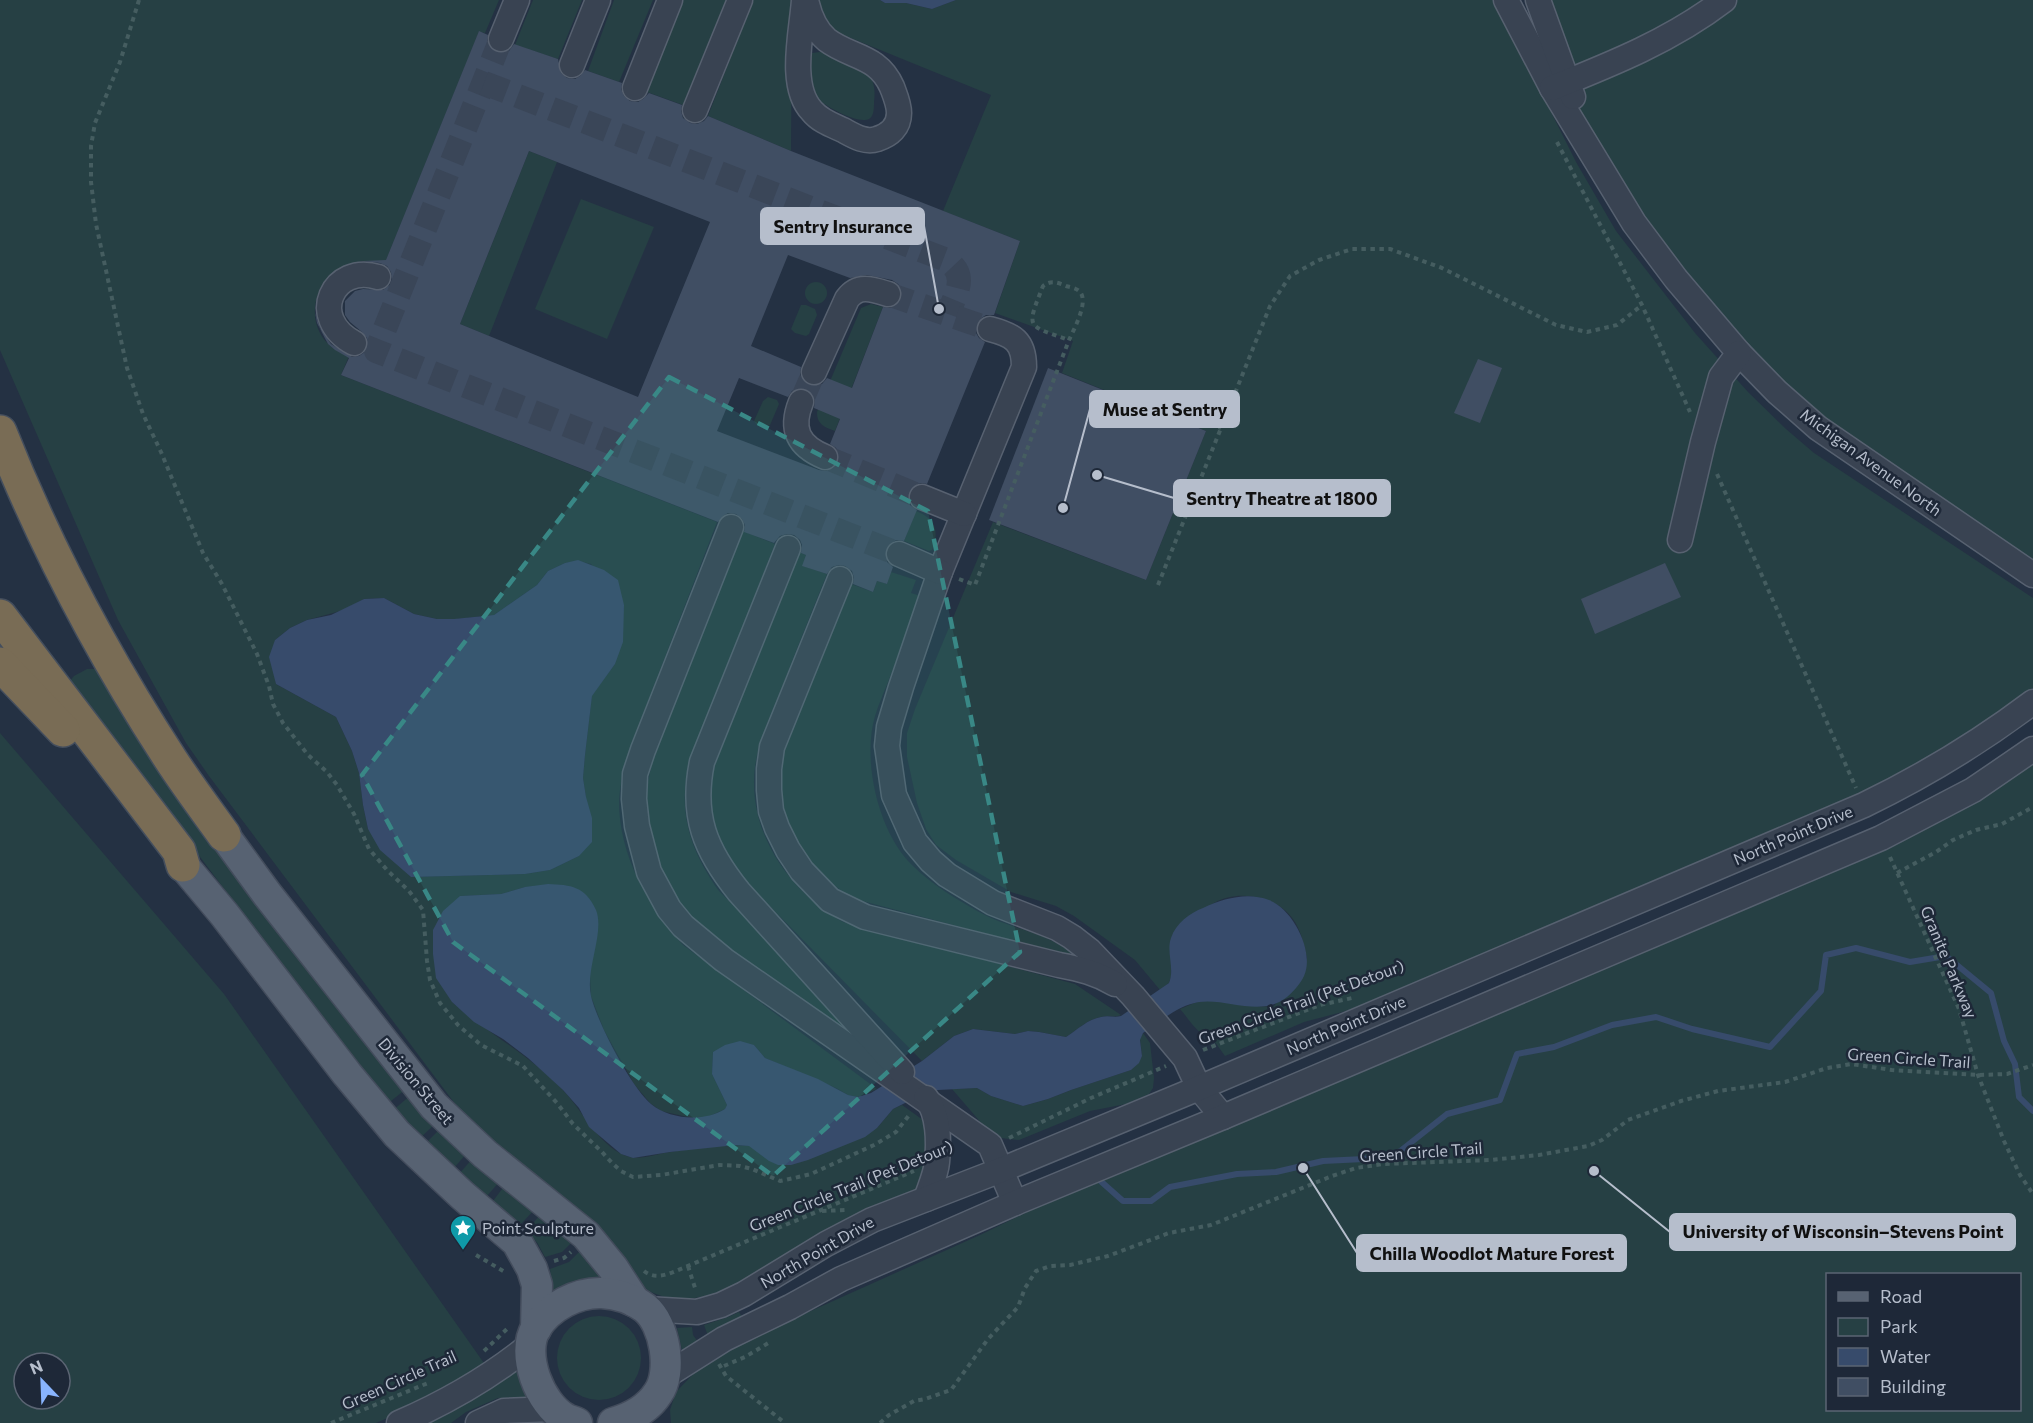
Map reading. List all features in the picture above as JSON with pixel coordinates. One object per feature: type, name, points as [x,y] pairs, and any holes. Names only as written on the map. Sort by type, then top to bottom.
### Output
[{"type":"highway","points":[[0,432],[50,545],[89,621],[171,760],[224,835]]},
{"type":"highway","points":[[0,616],[179,851],[183,865]]},
{"type":"highway","points":[[0,664],[61,728],[168,860],[183,865]]},
{"type":"main road","name":"Division Street","points":[[224,835],[274,903],[434,1106],[485,1154],[586,1235],[613,1268],[661,1334],[666,1358],[662,1385]]},
{"type":"main road","points":[[183,865],[379,1113],[426,1162],[517,1242],[532,1269],[537,1285],[527,1331],[534,1372],[539,1388],[566,1418]]},
{"type":"main road","points":[[527,1331],[568,1300],[584,1294],[615,1294],[641,1306]]},
{"type":"main road","points":[[613,1423],[642,1410],[662,1385]]},
{"type":"main road","points":[[657,1423],[662,1385]]},
{"type":"street","points":[[501,39],[517,0]]},
{"type":"street","points":[[572,65],[598,0]]},
{"type":"street","points":[[635,88],[670,0]]},
{"type":"street","points":[[695,110],[740,0]]},
{"type":"street","points":[[805,0],[815,26],[827,40],[873,62],[887,77],[899,110],[897,125],[892,132],[875,140],[861,139],[819,118],[806,104],[800,82],[799,66],[805,0]]},
{"type":"street","points":[[1506,0],[1560,85]]},
{"type":"street","points":[[1538,0],[1560,85]]},
{"type":"street","points":[[1560,85],[1651,46],[1699,20],[1724,0]]},
{"type":"street","name":"Michigan Avenue North","points":[[1560,85],[1596,158],[1634,223],[1676,279],[1739,353],[1818,428],[2033,575]]},
{"type":"street","points":[[354,343],[339,333],[333,325],[328,304],[332,293],[350,278],[363,275],[378,277]]},
{"type":"street","points":[[814,372],[851,294],[870,289],[888,294]]},
{"type":"street","points":[[990,329],[1010,335],[1015,340],[1022,352],[1024,366],[940,572],[889,726],[887,746],[894,795],[915,842],[947,875],[993,903],[1056,928],[1090,951],[1133,996],[1185,1058],[1199,1088],[1223,1117]]},
{"type":"street","points":[[1680,540],[1721,377],[1739,353]]},
{"type":"street","points":[[801,402],[795,420],[799,436],[810,450],[825,457]]},
{"type":"street","points":[[922,497],[964,514]]},
{"type":"street","points":[[731,527],[635,774],[634,799],[643,850],[658,890],[683,926],[724,960],[897,1074]]},
{"type":"street","points":[[788,548],[702,762],[699,780],[701,824],[707,844],[720,868],[738,892],[897,1074],[921,1107],[935,1116],[937,1163],[926,1199]]},
{"type":"street","points":[[899,554],[940,572]]},
{"type":"street","points":[[840,579],[776,738],[768,769],[771,811],[788,850],[802,871],[831,900],[865,917],[1048,963],[1083,969],[1103,977],[1133,996]]},
{"type":"street","name":"North Point Drive","points":[[641,1306],[698,1312],[721,1305],[872,1220],[1001,1170],[1199,1088],[1864,805],[1969,748],[2033,702]]},
{"type":"street","name":"North Point Drive","points":[[662,1385],[724,1340],[841,1279],[1015,1203],[1881,838],[1972,790],[2033,749]]},
{"type":"street","points":[[921,1107],[990,1145],[1015,1203]]},
{"type":"street","points":[[399,1423],[416,1416],[489,1375],[512,1359],[527,1331]]},
{"type":"street","points":[[477,1423],[504,1411],[566,1418]]},
{"type":"path","points":[[139,0],[120,62],[95,123],[91,146],[91,182],[96,224],[127,368],[143,414],[162,452],[202,553],[222,584],[257,654],[273,704],[283,723],[308,755],[327,772],[337,785],[354,814],[369,849],[409,891],[423,910],[430,980],[440,1003],[458,1025],[481,1045],[523,1066],[557,1102],[573,1124],[612,1163],[633,1177],[661,1175],[720,1165],[746,1168],[780,1180],[811,1174],[874,1145],[896,1132],[921,1107]]},
{"type":"path","points":[[1555,137],[1642,305],[1855,785],[1844,790]]},
{"type":"path","points":[[1158,585],[1269,306],[1290,276],[1319,260],[1352,249],[1390,249],[1419,258],[1556,326],[1587,332],[1617,325],[1642,305]]},
{"type":"path","points":[[975,585],[1070,340],[1083,305],[1083,297],[1078,290],[1055,282],[1047,283],[1043,286],[1033,312],[1033,322],[1038,329],[1070,340]]},
{"type":"path","points":[[1168,408],[1221,428]]},
{"type":"path","name":"Granite Parkway","points":[[2033,807],[2002,824],[1976,830],[1953,840],[1897,873],[1959,1009],[1978,1075],[2004,1141],[2020,1175],[2033,1194]]},
{"type":"path","name":"Green Circle Trail (Pet Detour)","points":[[990,1145],[1185,1058],[1320,1005],[1362,996]]},
{"type":"path","name":"Green Circle Trail","points":[[879,1423],[914,1401],[951,1390],[988,1339],[1018,1307],[1025,1288],[1036,1271],[1050,1266],[1070,1265],[1108,1256],[1169,1233],[1211,1225],[1348,1170],[1383,1164],[1491,1160],[1539,1155],[1588,1146],[1602,1140],[1628,1120],[1681,1101],[1718,1091],[1785,1082],[1827,1068],[1851,1064],[1892,1070],[1978,1075],[2007,1074],[2031,1066]]},
{"type":"path","name":"Green Circle Trail (Pet Detour)","points":[[688,1266],[937,1163]]},
{"type":"path","points":[[548,1263],[566,1256],[576,1246]]},
{"type":"path","points":[[476,1254],[512,1275]]},
{"type":"path","points":[[642,1269],[651,1275],[660,1276],[688,1266],[695,1285],[696,1297]]},
{"type":"path","points":[[482,1352],[499,1337],[527,1331]]},
{"type":"path","points":[[721,1368],[726,1376],[785,1423]]},
{"type":"path","name":"Green Circle Trail","points":[[331,1423],[434,1381]]},
{"type":"highlighted area","points":[[669,377],[928,511],[1020,952],[773,1176],[453,942],[362,775]]},
{"type":"green space","points":[[0,0],[499,0],[485,33],[479,32],[385,263],[361,261],[341,268],[326,280],[318,296],[315,313],[319,331],[330,346],[349,356],[341,375],[717,522],[632,743],[622,779],[619,801],[624,841],[647,896],[683,945],[877,1089],[858,1097],[848,1095],[765,1058],[754,1045],[713,1052],[712,1074],[727,1105],[725,1109],[705,1118],[692,1118],[661,1111],[650,1103],[634,1084],[604,1030],[591,996],[590,975],[593,953],[525,887],[501,894],[460,896],[452,1002],[550,1077],[610,1147],[630,1157],[640,1158],[700,1148],[749,1146],[877,1128],[893,1109],[902,1105],[923,1120],[929,1131],[923,1184],[916,1190],[831,1227],[770,1266],[725,1290],[702,1297],[679,1299],[656,1294],[640,1285],[459,1109],[186,743],[118,620],[0,350]],"holes":[[[578,561],[591,564],[624,605],[615,664],[592,695],[583,778],[586,797],[579,856],[550,870],[525,874],[411,877],[368,829],[359,773],[352,751],[336,717],[276,684],[275,640],[290,628],[307,620],[344,610],[364,599],[384,598],[414,614],[437,619],[494,615],[537,585],[548,571],[565,563]]]},
{"type":"green space","points":[[533,0],[582,0],[558,59],[515,45]]},
{"type":"green space","points":[[614,0],[653,0],[619,82],[588,71]]},
{"type":"green space","points":[[683,0],[726,0],[683,105],[647,92]]},
{"type":"green space","points":[[753,0],[792,0],[791,151],[708,116]]},
{"type":"green space","points":[[816,0],[880,0],[885,3],[906,3],[932,9],[956,0],[1495,0],[1576,162],[1616,231],[1695,333],[1748,392],[1814,453],[2033,598],[2033,688],[1967,737],[1847,800],[1369,1005],[1304,1022],[1225,1056],[1212,1038],[1199,1031],[1180,1009],[1207,1001],[1274,1006],[1307,958],[1298,928],[1286,911],[1267,900],[1256,897],[1234,896],[1214,903],[1171,938],[1171,977],[1169,983],[1160,990],[1135,960],[1074,916],[1056,906],[1011,892],[956,860],[936,845],[926,829],[917,803],[907,757],[907,733],[915,709],[993,522],[1146,580],[1206,431],[1062,373],[1073,341],[995,313],[1020,241],[943,211],[991,95],[836,32],[827,23]]},
{"type":"green space","points":[[1538,0],[2033,0],[2033,575],[1777,392],[1596,158]]},
{"type":"green space","points":[[820,52],[848,62],[872,80],[874,109],[869,119],[849,117],[814,97],[806,59],[812,53]]},
{"type":"green space","points":[[529,151],[557,162],[489,336],[460,324]]},
{"type":"green space","points":[[581,199],[654,227],[607,339],[535,309]]},
{"type":"green space","points":[[816,282],[826,289],[827,293],[820,303],[816,304],[806,297],[805,293],[812,283]]},
{"type":"green space","points":[[871,304],[883,307],[835,431],[820,423],[817,412],[861,308]]},
{"type":"green space","points":[[801,305],[815,309],[817,315],[806,336],[795,333],[791,329]]},
{"type":"green space","points":[[768,397],[777,400],[779,404],[770,425],[766,428],[757,425],[754,421],[763,401]]},
{"type":"green space","points":[[916,511],[928,518],[934,526],[936,537],[932,550],[929,551],[904,541]]},
{"type":"green space","points":[[743,531],[775,544],[691,757],[685,794],[688,827],[700,860],[719,891],[819,990],[848,1029],[837,1028],[717,939],[688,913],[671,889],[664,874],[649,827],[646,798],[655,753]]},
{"type":"green space","points":[[799,552],[806,555],[803,566],[827,574],[764,732],[757,756],[754,781],[755,803],[760,824],[779,863],[808,896],[843,922],[1075,984],[1121,1015],[1096,1018],[1066,1037],[1028,1031],[1015,1034],[973,1029],[954,1036],[922,1061],[740,876],[714,829],[710,803],[711,780],[716,761]]},
{"type":"green space","points":[[891,572],[916,580],[911,593],[921,596],[878,706],[871,734],[872,774],[882,815],[890,834],[912,865],[944,891],[990,918],[1049,939],[1070,952],[1070,956],[855,899],[838,888],[809,860],[789,824],[780,785],[781,764],[788,738],[851,584],[873,592],[877,581],[887,584]]},
{"type":"green space","points":[[87,669],[99,669],[406,1089],[386,1105],[69,682],[74,676]]},
{"type":"green space","points":[[0,733],[224,994],[486,1366],[427,1401],[376,1423],[0,1423]]},
{"type":"green space","points":[[2033,744],[2033,1423],[671,1423],[670,1410],[676,1392],[697,1370],[726,1351],[980,1235],[1223,1117],[1881,838]]},
{"type":"green space","points":[[1143,1033],[1150,1043],[1154,1078],[1153,1088],[1149,1094],[1126,1104],[1090,1111],[1019,1140],[1001,1138],[989,1132],[952,1089],[977,1088],[991,1096],[1023,1106],[1048,1099],[1131,1070],[1142,1056],[1140,1039]]},
{"type":"green space","points":[[411,1095],[436,1123],[419,1139],[392,1111]]},
{"type":"green space","points":[[441,1128],[467,1153],[453,1169],[425,1144]]},
{"type":"green space","points":[[473,1158],[500,1181],[487,1196],[459,1174]]},
{"type":"green space","points":[[505,1185],[535,1209],[521,1224],[493,1201]]},
{"type":"green space","points":[[541,1214],[574,1240],[562,1252],[545,1257],[527,1230]]},
{"type":"green space","points":[[583,1248],[610,1280],[553,1296],[550,1269],[569,1262]]},
{"type":"green space","points":[[739,1312],[742,1317],[708,1336],[704,1325]]},
{"type":"green space","points":[[599,1316],[622,1323],[634,1335],[641,1358],[634,1381],[622,1393],[599,1400],[576,1393],[564,1381],[557,1358],[564,1335],[576,1323]]},
{"type":"green space","points":[[692,1327],[693,1335],[698,1342],[682,1350],[677,1328]]},
{"type":"green space","points":[[519,1365],[532,1397],[498,1398],[466,1412],[451,1423],[425,1423]]},
{"type":"water","points":[[880,0],[956,0],[932,9],[906,3],[885,3]]},
{"type":"water","points":[[578,560],[604,570],[618,580],[624,605],[623,642],[615,664],[592,696],[583,778],[592,818],[592,842],[579,856],[550,870],[525,874],[411,877],[380,850],[368,829],[359,773],[352,751],[336,717],[276,684],[269,657],[275,640],[290,628],[307,620],[331,615],[364,599],[384,598],[414,614],[437,619],[494,615],[537,585],[548,571]]},
{"type":"water","points":[[548,884],[576,888],[592,902],[598,919],[590,985],[594,1007],[616,1053],[643,1096],[659,1109],[678,1116],[707,1116],[725,1109],[727,1105],[712,1074],[713,1052],[725,1045],[740,1041],[754,1045],[765,1058],[818,1079],[848,1095],[858,1097],[871,1093],[922,1061],[954,1036],[973,1029],[1015,1034],[1028,1031],[1066,1037],[1096,1018],[1121,1016],[1169,983],[1171,978],[1170,943],[1180,923],[1198,910],[1228,899],[1253,896],[1278,905],[1300,932],[1307,955],[1307,966],[1301,982],[1287,997],[1277,1003],[1255,1007],[1210,1001],[1199,1002],[1177,1010],[1143,1033],[1140,1040],[1142,1056],[1139,1063],[1131,1070],[1048,1099],[1023,1106],[991,1096],[977,1088],[938,1090],[919,1096],[893,1109],[877,1128],[865,1137],[791,1165],[778,1165],[749,1146],[736,1145],[633,1158],[621,1154],[589,1127],[579,1108],[528,1058],[503,1039],[474,1022],[452,1002],[436,978],[433,930],[443,911],[460,896],[501,894],[525,887]]},
{"type":"building","points":[[479,31],[488,35],[489,47],[496,52],[509,51],[514,44],[558,59],[561,73],[567,78],[575,79],[585,70],[622,83],[621,89],[624,96],[630,101],[638,102],[649,93],[682,105],[683,118],[690,123],[697,124],[708,116],[1020,241],[994,315],[986,315],[977,325],[976,333],[985,342],[927,484],[914,485],[909,492],[910,505],[917,510],[904,541],[891,542],[886,549],[887,562],[893,567],[887,584],[877,581],[873,592],[853,584],[852,571],[845,566],[832,567],[827,574],[802,566],[806,555],[801,553],[802,545],[794,535],[780,536],[774,543],[744,532],[745,525],[736,514],[728,513],[718,522],[341,375],[349,358],[328,344],[317,323],[315,312],[320,328],[331,344],[352,357],[365,352],[368,345],[367,338],[345,315],[345,301],[355,291],[383,290],[390,285],[391,272],[387,266],[363,261],[386,260]],"holes":[[[529,151],[710,222],[638,397],[460,324]],[[788,255],[850,278],[867,275],[892,280],[902,290],[901,299],[897,305],[891,308],[883,307],[852,388],[827,378],[822,384],[809,385],[802,380],[801,367],[751,346]],[[739,378],[788,397],[798,388],[806,389],[815,399],[814,408],[840,419],[830,444],[836,448],[839,455],[838,463],[827,471],[819,470],[717,431]]]},
{"type":"building","points":[[1478,359],[1502,368],[1480,423],[1454,413]]},
{"type":"building","points":[[1048,368],[1206,431],[1146,580],[989,520]]},
{"type":"building","points":[[1665,563],[1681,597],[1595,634],[1581,599]]},
{"type":"waterway","points":[[1096,1177],[1123,1201],[1151,1201],[1170,1187],[1237,1174],[1276,1172],[1323,1161],[1364,1159],[1399,1152],[1447,1114],[1500,1100],[1517,1054],[1554,1047],[1612,1025],[1656,1017],[1692,1029],[1770,1047],[1821,991],[1826,955],[1856,948],[1910,962],[1946,956],[1991,993],[2004,1041],[2015,1064],[2019,1097],[2033,1111]]},
{"type":"tunnel","points":[[501,39],[376,351],[899,554]]},
{"type":"tunnel","points":[[484,83],[944,259],[952,265],[959,277],[957,291],[948,314]]},
{"type":"tunnel","points":[[888,294],[990,329]]},
{"type":"tunnel","points":[[801,402],[814,372]]},
{"type":"tunnel","points":[[825,457],[922,497]]},
{"type":"place","name":"Sentry Insurance","points":[[939,309]]},
{"type":"place","name":"Sentry Theatre at 1800","points":[[1097,475]]},
{"type":"place","name":"Muse at Sentry","points":[[1063,508]]},
{"type":"place","name":"Chilla Woodlot Mature Forest","points":[[1303,1168]]},
{"type":"place","name":"University of Wisconsin–Stevens Point","points":[[1594,1171]]},
{"type":"place","name":"Point Sculpture","points":[[463,1251]]}]
